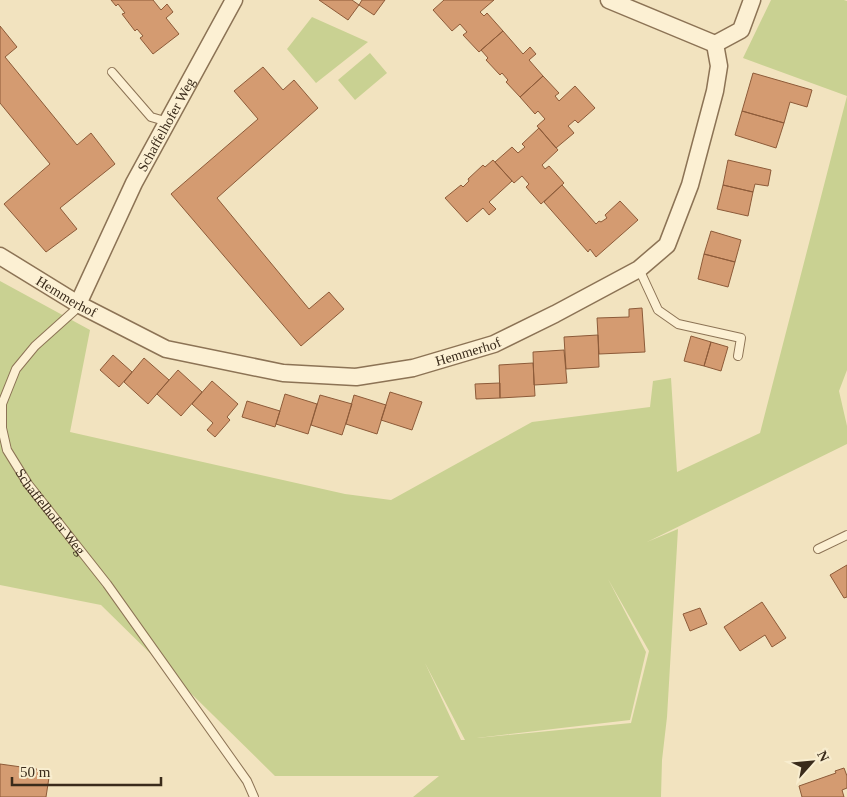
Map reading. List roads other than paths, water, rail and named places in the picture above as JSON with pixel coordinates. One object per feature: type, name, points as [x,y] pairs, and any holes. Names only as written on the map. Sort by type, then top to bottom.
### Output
[{"type":"street","name":"Schaffelhofer Weg","points":[[78,304],[134,183],[234,0]]},
{"type":"street","points":[[609,0],[716,44],[741,30],[752,0]]},
{"type":"street","name":"Hemmerhof","points":[[0,256],[78,304],[166,350],[283,373],[356,377],[413,368],[494,344],[639,269],[667,245],[684,204],[715,90],[719,66],[716,44]]},
{"type":"lane","points":[[112,72],[151,118],[168,122]]},
{"type":"lane","points":[[639,269],[658,310],[678,324],[741,338],[738,356]]},
{"type":"lane","name":"Schaffelhofer Weg","points":[[78,304],[74,311],[35,346],[16,369],[2,404],[2,428],[6,450],[28,484],[107,584],[179,684],[247,781],[254,797]]},
{"type":"lane","points":[[818,549],[847,535]]}]
